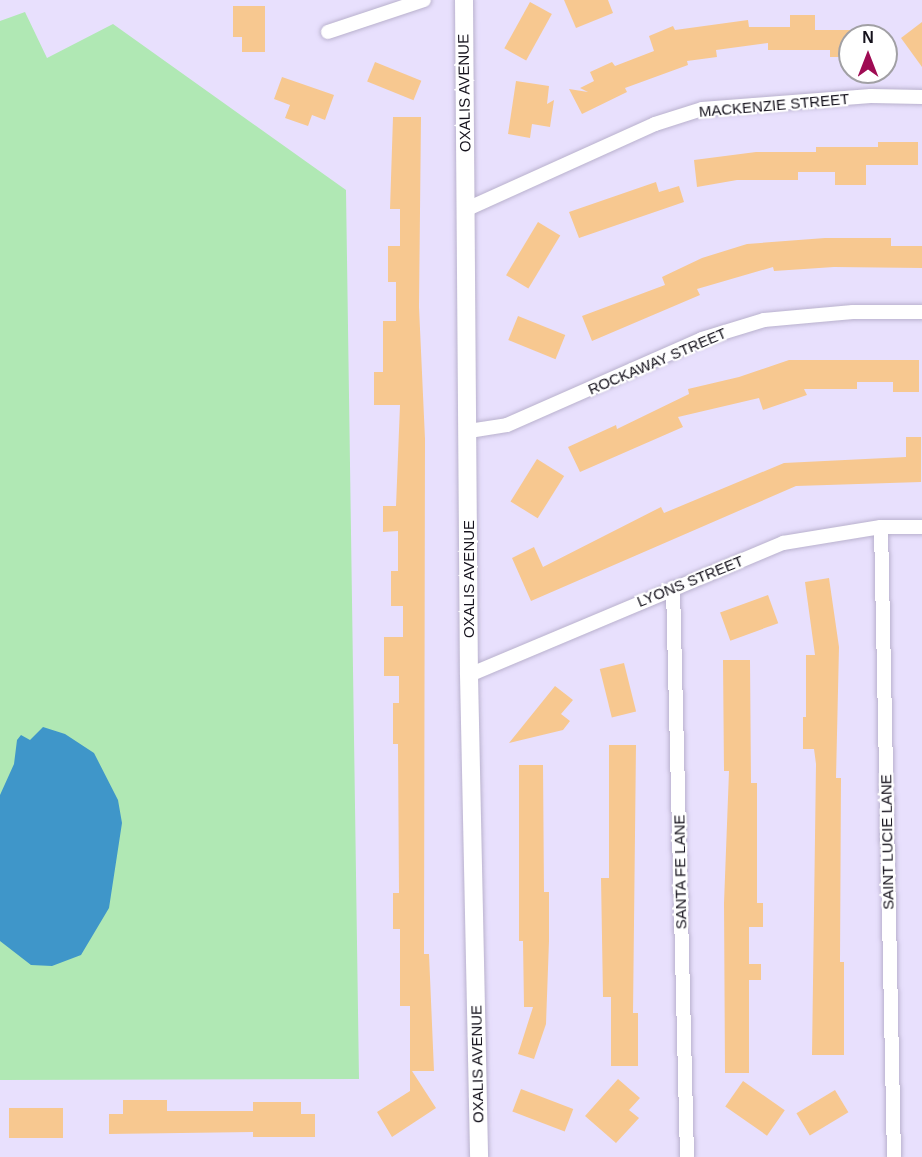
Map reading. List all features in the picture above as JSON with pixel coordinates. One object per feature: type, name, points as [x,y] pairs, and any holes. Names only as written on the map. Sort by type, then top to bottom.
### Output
[{"type":"street","points":[[328,32],[424,0]]},
{"type":"street","name":"OXALIS AVENUE","points":[[464,0],[469,431],[469,675],[479,1157]]},
{"type":"street","name":"MACKENZIE STREET","points":[[467,209],[655,124],[702,109],[872,96],[922,97]]},
{"type":"street","name":"ROCKAWAY STREET","points":[[469,431],[507,425],[702,339],[764,320],[853,312],[922,312]]},
{"type":"street","name":"LYONS STREET","points":[[469,675],[783,543],[881,527],[922,527]]},
{"type":"street","name":"SAINT LUCIE LANE","points":[[881,527],[894,1157]]},
{"type":"street","name":"SANTA FE LANE","points":[[673,588],[687,1157]]},
{"type":"green space","points":[[25,12],[47,58],[113,24],[346,190],[359,1079],[0,1080],[0,21]]},
{"type":"water","points":[[43,727],[65,734],[94,753],[118,800],[122,823],[109,908],[81,955],[52,966],[31,965],[0,941],[0,795],[14,764],[17,740],[21,735],[30,740]]},
{"type":"building","points":[[564,0],[608,0],[613,13],[576,28]]},
{"type":"building","points":[[530,2],[552,14],[526,60],[504,48]]},
{"type":"building","points":[[233,6],[265,6],[265,52],[242,52],[242,37],[233,37]]},
{"type":"building","points":[[790,15],[815,15],[815,30],[838,30],[838,57],[830,57],[830,50],[768,50],[768,43],[716,50],[717,57],[687,61],[688,65],[625,88],[627,92],[582,114],[569,89],[588,92],[580,88],[594,81],[590,72],[612,62],[615,66],[654,51],[649,36],[673,26],[675,30],[748,20],[749,27],[790,27]]},
{"type":"building","points":[[922,22],[922,67],[901,38]]},
{"type":"building","points":[[375,62],[421,81],[413,100],[367,81]]},
{"type":"building","points":[[282,77],[334,95],[325,120],[312,115],[308,126],[285,118],[290,105],[274,99]]},
{"type":"building","points":[[516,81],[549,86],[547,104],[554,100],[550,127],[532,124],[530,138],[508,134]]},
{"type":"building","points":[[393,117],[421,117],[419,307],[425,439],[424,954],[429,954],[434,1071],[412,1071],[436,1108],[392,1137],[377,1112],[410,1091],[410,1006],[400,1006],[400,929],[393,929],[393,893],[399,893],[398,744],[393,744],[393,703],[399,703],[399,676],[384,676],[384,637],[403,637],[403,606],[391,606],[391,571],[398,571],[398,531],[383,532],[383,506],[396,506],[400,405],[374,405],[374,372],[383,372],[383,321],[396,321],[396,282],[388,282],[388,246],[400,246],[400,209],[390,209]]},
{"type":"building","points":[[878,142],[918,142],[918,165],[866,165],[866,185],[835,185],[835,172],[798,172],[798,180],[737,180],[697,187],[694,160],[756,152],[816,152],[816,147],[878,147]]},
{"type":"building","points":[[656,182],[659,192],[679,186],[684,202],[579,238],[569,212]]},
{"type":"building","points":[[538,222],[560,235],[528,289],[506,275]]},
{"type":"building","points":[[825,238],[891,238],[891,246],[922,246],[922,268],[834,267],[774,271],[773,267],[697,289],[700,295],[592,341],[582,316],[665,285],[662,277],[702,258],[747,244]]},
{"type":"building","points":[[518,316],[565,335],[556,359],[508,340]]},
{"type":"building","points":[[789,360],[919,360],[919,392],[893,392],[893,382],[857,382],[857,389],[804,389],[807,395],[763,410],[759,398],[678,417],[683,427],[580,472],[568,447],[616,425],[617,429],[689,394],[688,389],[739,377]]},
{"type":"building","points":[[906,437],[921,437],[921,482],[796,486],[531,601],[512,558],[534,547],[543,567],[661,507],[664,513],[784,463],[906,457]]},
{"type":"building","points":[[537,459],[564,476],[538,518],[511,501]]},
{"type":"building","points":[[829,578],[839,647],[836,778],[841,778],[840,962],[844,962],[844,1055],[812,1055],[816,764],[814,749],[803,749],[803,717],[806,717],[806,655],[815,655],[805,582]]},
{"type":"building","points":[[768,595],[778,623],[730,641],[720,612]]},
{"type":"building","points":[[723,660],[750,660],[751,783],[757,783],[757,903],[763,903],[763,927],[749,927],[749,964],[761,964],[761,980],[749,980],[749,1073],[725,1073],[724,903],[729,771],[724,771]]},
{"type":"building","points":[[624,663],[636,712],[612,718],[600,669]]},
{"type":"building","points":[[555,686],[573,700],[561,714],[570,721],[563,730],[509,743]]},
{"type":"building","points":[[609,745],[636,745],[633,1013],[638,1013],[638,1066],[611,1066],[611,997],[603,997],[601,878],[609,878]]},
{"type":"building","points":[[519,765],[543,765],[544,892],[549,892],[549,941],[546,1024],[534,1059],[518,1054],[533,1007],[524,1007],[523,941],[519,941]]},
{"type":"building","points":[[618,1079],[640,1098],[629,1110],[639,1118],[616,1143],[585,1116]]},
{"type":"building","points":[[743,1081],[785,1110],[767,1136],[725,1106]]},
{"type":"building","points":[[521,1089],[573,1109],[565,1131],[512,1111]]},
{"type":"building","points":[[835,1090],[848,1112],[810,1135],[796,1113]]},
{"type":"building","points":[[123,1100],[167,1100],[167,1111],[253,1111],[253,1102],[301,1102],[301,1114],[315,1114],[315,1137],[253,1137],[253,1132],[109,1134],[109,1114],[123,1114]]},
{"type":"building","points":[[9,1108],[63,1108],[63,1138],[9,1138]]}]
